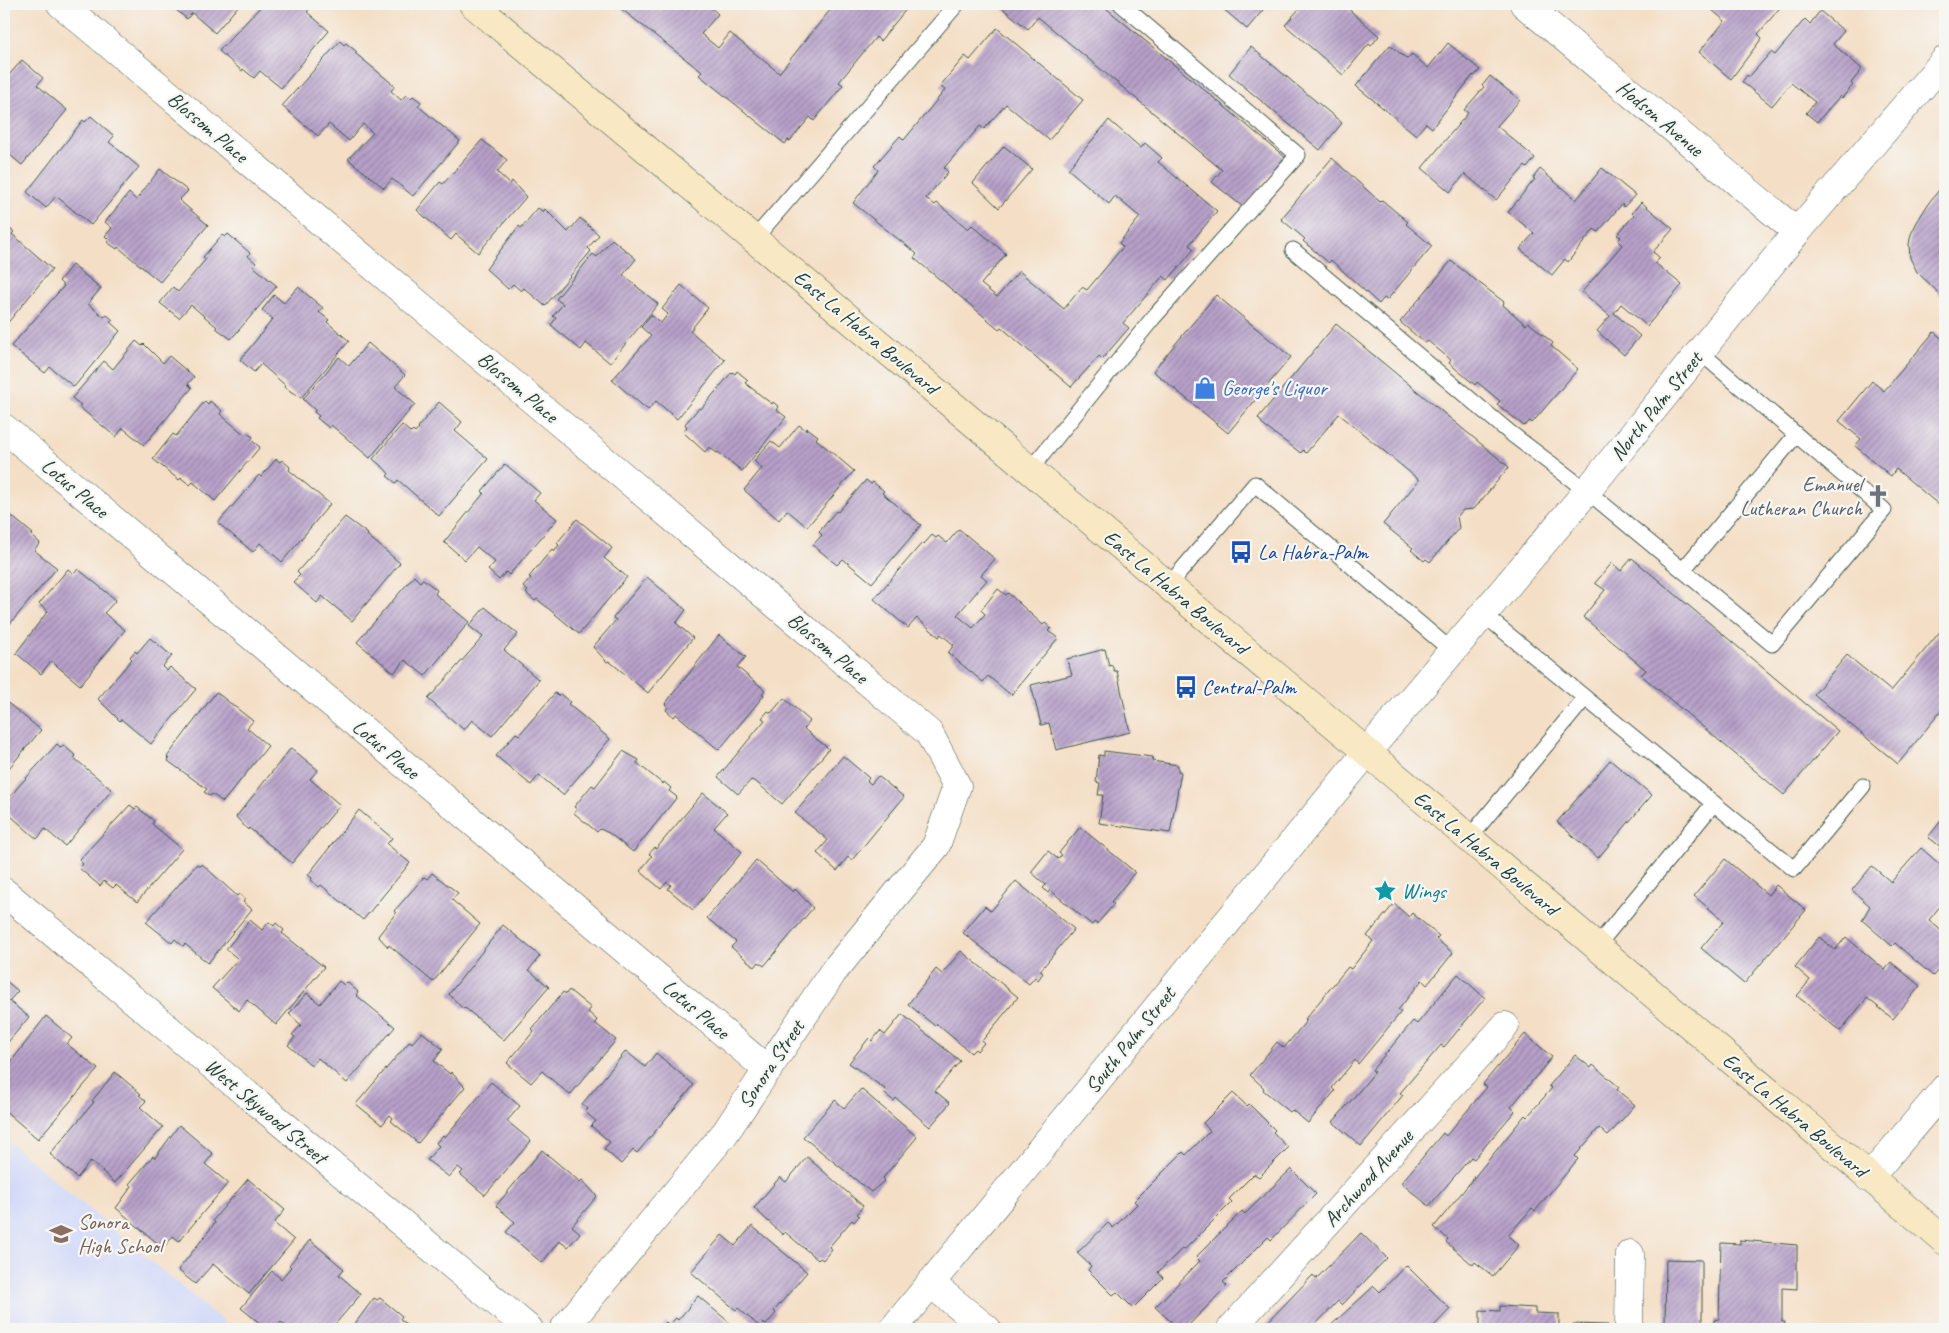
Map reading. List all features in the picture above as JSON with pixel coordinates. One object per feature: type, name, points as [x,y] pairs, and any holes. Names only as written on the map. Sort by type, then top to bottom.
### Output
[{"type":"main road","name":"East La Habra Boulevard","points":[[473,4],[1367,752],[1945,1241]]},
{"type":"street","name":"Blossom Place","points":[[62,4],[929,733],[957,786]]},
{"type":"street","name":"Hodson Avenue","points":[[1524,4],[1797,232]]},
{"type":"street","name":"North Palm Street","points":[[1367,752],[1586,490],[1797,232],[1945,60]]},
{"type":"street","name":"Lotus Place","points":[[4,428],[768,1070]]},
{"type":"street","name":"South Palm Street","points":[[893,1329],[1367,752]]},
{"type":"street","name":"Sonora Street","points":[[564,1329],[725,1132],[833,972],[936,846],[957,786]]},
{"type":"street","name":"West Skywood Street","points":[[4,892],[529,1329]]},
{"type":"street","name":"Archwood Avenue","points":[[1231,1329],[1505,1026]]},
{"type":"street","points":[[1869,1178],[1945,1088]]},
{"type":"street","points":[[1628,1329],[1630,1254]]},
{"type":"street","points":[[930,1283],[987,1329]]},
{"type":"lane","points":[[754,239],[957,4]]},
{"type":"lane","points":[[1030,470],[1153,318],[1298,155],[1121,4]]},
{"type":"lane","points":[[1293,250],[1509,432],[1586,490],[1772,644],[1884,510],[1700,352]]},
{"type":"lane","points":[[1683,570],[1796,435]]},
{"type":"lane","points":[[1168,586],[1254,484],[1452,651]]},
{"type":"lane","points":[[1483,614],[1794,868],[1863,786]]},
{"type":"lane","points":[[1469,838],[1586,698]]},
{"type":"lane","points":[[1596,947],[1714,803]]},
{"type":"shaded area","name":"Sonora High School","points":[[4,1138],[232,1329],[4,1329]]},
{"type":"building","points":[[169,4],[240,4],[215,33],[192,13],[187,19]]},
{"type":"building","points":[[263,4],[314,4],[307,12],[329,31],[281,88],[260,71],[254,78],[243,69],[242,71],[219,51]]},
{"type":"building","points":[[615,4],[707,4],[718,14],[701,34],[718,48],[730,33],[779,73],[835,4],[905,4],[908,7],[880,41],[876,37],[839,82],[843,85],[814,121],[810,117],[790,141],[788,140],[785,144],[699,75],[702,72]]},
{"type":"building","points":[[997,4],[1101,4],[1285,157],[1243,207],[1212,182],[1222,170],[1038,17],[1028,29]]},
{"type":"building","points":[[1224,4],[1268,4],[1247,29],[1221,7]]},
{"type":"building","points":[[1298,4],[1345,4],[1379,36],[1371,46],[1369,44],[1343,75],[1285,25],[1299,9],[1296,6]]},
{"type":"building","points":[[1705,4],[1783,4],[1758,34],[1762,38],[1731,79],[1699,52],[1725,21]]},
{"type":"building","points":[[1820,11],[1844,31],[1833,44],[1862,69],[1851,83],[1853,85],[1842,98],[1840,96],[1817,122],[1806,113],[1815,102],[1791,83],[1772,106],[1742,82],[1747,75],[1749,77],[1771,52],[1775,55],[1805,19],[1810,24]]},
{"type":"building","points":[[997,28],[1083,100],[1049,140],[1006,104],[984,129],[980,126],[944,168],[948,172],[926,198],[935,205],[937,203],[968,229],[972,225],[1006,254],[981,284],[997,297],[1019,271],[1064,309],[1082,287],[1087,290],[1123,247],[1119,243],[1140,217],[1115,196],[1109,204],[1068,169],[1109,120],[1141,148],[1145,143],[1162,158],[1158,162],[1217,211],[1189,245],[1194,249],[1168,280],[1163,276],[1123,323],[1129,328],[1102,359],[1099,356],[1071,387],[1001,327],[999,329],[914,258],[917,254],[853,203],[878,170],[874,166],[900,136],[904,140],[945,90],[940,86],[965,56],[970,60]]},
{"type":"building","points":[[340,41],[344,45],[346,43],[357,52],[355,53],[395,86],[391,91],[401,100],[406,95],[411,98],[413,96],[421,102],[418,106],[460,141],[413,196],[392,179],[384,188],[348,159],[373,133],[363,124],[349,141],[329,124],[318,136],[282,106]]},
{"type":"building","points":[[1448,43],[1480,70],[1473,75],[1432,128],[1426,123],[1416,135],[1356,86],[1390,45],[1407,59],[1412,54],[1428,68]]},
{"type":"building","points":[[1251,47],[1342,123],[1320,150],[1229,74]]},
{"type":"building","points":[[22,60],[43,78],[37,85],[67,110],[22,165],[4,150],[4,76],[6,73],[9,75]]},
{"type":"building","points":[[1490,76],[1520,100],[1497,126],[1535,158],[1527,168],[1525,166],[1496,200],[1465,174],[1450,192],[1422,168],[1468,113],[1464,110],[1484,87],[1482,86]]},
{"type":"building","points":[[91,116],[114,136],[109,142],[139,167],[91,225],[56,196],[46,208],[27,192],[83,120],[85,122]]},
{"type":"building","points":[[482,140],[507,160],[497,172],[510,184],[512,181],[526,197],[478,253],[456,234],[451,240],[417,210],[440,182],[443,184]]},
{"type":"building","points":[[1004,146],[1032,169],[999,208],[973,183]]},
{"type":"building","points":[[1332,158],[1380,202],[1382,200],[1408,222],[1406,224],[1432,246],[1387,300],[1384,298],[1379,304],[1331,260],[1329,263],[1303,241],[1305,239],[1281,219]]},
{"type":"building","points":[[1602,168],[1635,195],[1624,207],[1622,204],[1598,232],[1594,229],[1568,262],[1565,259],[1552,275],[1520,249],[1534,233],[1508,212],[1535,179],[1533,178],[1540,169],[1576,200]]},
{"type":"building","points":[[160,169],[188,191],[179,200],[208,225],[160,282],[118,247],[117,249],[107,242],[109,240],[105,236],[112,228],[105,222],[129,193],[136,200]]},
{"type":"building","points":[[1945,183],[1945,299],[1917,272],[1910,258],[1909,244],[1911,234],[1917,222],[1930,201]]},
{"type":"building","points":[[1641,202],[1673,229],[1653,252],[1660,258],[1655,263],[1682,285],[1647,326],[1621,304],[1614,313],[1640,336],[1624,355],[1597,331],[1610,316],[1582,292],[1622,245],[1618,241],[1621,237],[1617,235],[1634,215],[1632,213]]},
{"type":"building","points":[[538,208],[543,212],[545,209],[568,232],[580,218],[599,235],[588,248],[591,251],[545,306],[524,288],[521,291],[513,284],[508,289],[486,269],[519,226],[521,228]]},
{"type":"building","points":[[4,224],[14,232],[12,234],[52,269],[5,326]]},
{"type":"building","points":[[228,234],[250,253],[248,256],[256,263],[253,266],[277,286],[231,339],[191,305],[179,318],[160,303],[173,287],[178,292],[206,259],[203,257],[222,235],[225,237]]},
{"type":"building","points":[[612,239],[636,259],[623,275],[658,304],[610,363],[586,343],[581,350],[551,325],[556,318],[553,316],[563,304],[556,299],[593,254],[597,257]]},
{"type":"building","points":[[1451,261],[1504,302],[1503,305],[1526,325],[1528,322],[1553,343],[1551,346],[1578,369],[1532,423],[1530,421],[1524,426],[1497,404],[1500,401],[1477,382],[1475,385],[1449,363],[1451,360],[1428,341],[1425,343],[1400,322]]},
{"type":"building","points":[[72,265],[101,288],[88,304],[104,317],[107,315],[113,320],[110,322],[120,331],[74,387],[50,367],[45,373],[11,346],[64,286],[59,281]]},
{"type":"building","points":[[681,285],[708,308],[690,331],[725,360],[677,419],[656,401],[648,410],[612,380],[651,336],[641,327],[651,315],[661,323],[668,314],[662,309]]},
{"type":"building","points":[[298,287],[323,308],[319,312],[329,320],[327,322],[349,341],[301,398],[284,387],[285,385],[261,364],[254,372],[240,360],[273,319],[262,310],[274,295],[284,303]]},
{"type":"building","points":[[1216,295],[1291,357],[1228,433],[1153,371]]},
{"type":"building","points":[[1336,324],[1509,467],[1474,509],[1463,510],[1457,517],[1459,528],[1430,562],[1426,559],[1424,561],[1411,550],[1413,548],[1383,524],[1419,480],[1339,414],[1306,453],[1303,450],[1301,453],[1265,427],[1258,418]]},
{"type":"building","points":[[1934,332],[1945,341],[1945,510],[1896,469],[1891,476],[1855,446],[1861,439],[1839,421],[1872,381],[1884,391]]},
{"type":"building","points":[[136,341],[142,346],[144,344],[163,363],[169,356],[194,377],[188,384],[192,388],[144,445],[123,428],[116,437],[79,407],[81,405],[72,398],[104,361],[113,369]]},
{"type":"building","points":[[368,343],[405,375],[395,387],[415,404],[370,458],[331,425],[329,428],[317,418],[319,416],[314,412],[315,410],[303,399],[339,357],[349,366]]},
{"type":"building","points":[[737,371],[748,380],[745,383],[772,404],[773,402],[779,407],[777,410],[786,417],[742,471],[709,447],[705,452],[683,432],[687,427],[685,424],[699,408],[701,409],[732,372],[735,374]]},
{"type":"building","points":[[205,401],[208,404],[210,401],[222,411],[220,414],[245,435],[247,433],[253,437],[251,440],[260,447],[215,501],[193,482],[190,485],[181,478],[179,480],[153,459],[173,434],[176,436]]},
{"type":"building","points":[[439,402],[462,422],[455,431],[488,459],[439,516],[398,480],[396,483],[387,476],[389,474],[385,469],[373,459],[402,425],[411,433],[413,431],[415,433]]},
{"type":"building","points":[[799,425],[818,436],[816,439],[854,471],[807,527],[787,510],[779,520],[744,490],[762,468],[754,461],[771,441],[780,448]]},
{"type":"building","points":[[276,459],[280,462],[282,460],[290,467],[289,470],[330,504],[282,562],[260,543],[253,552],[218,523],[259,475],[261,477]]},
{"type":"building","points":[[505,464],[540,493],[534,500],[557,519],[509,575],[506,572],[499,580],[488,570],[495,562],[477,547],[465,560],[444,542]]},
{"type":"building","points":[[866,480],[871,484],[873,482],[884,491],[882,493],[921,525],[872,583],[843,559],[837,565],[813,545],[822,535],[819,532],[836,511],[838,512]]},
{"type":"building","points":[[9,514],[33,534],[31,535],[40,543],[34,550],[57,568],[9,625],[4,620],[4,524]]},
{"type":"building","points":[[345,517],[368,534],[400,563],[352,621],[322,596],[317,603],[293,582],[300,575],[297,572]]},
{"type":"building","points":[[577,519],[612,548],[604,558],[627,577],[579,634],[537,599],[535,601],[526,593],[528,591],[523,587],[552,549],[554,551],[559,545],[557,543]]},
{"type":"building","points":[[959,529],[995,559],[981,575],[987,580],[957,615],[973,628],[985,614],[981,610],[998,589],[1006,595],[1008,593],[1043,625],[1045,623],[1051,628],[1048,631],[1058,638],[1011,695],[988,676],[983,682],[948,653],[954,645],[941,634],[939,637],[917,618],[908,628],[874,599],[922,543],[924,544],[932,535],[936,538],[938,536],[947,543]]},
{"type":"building","points":[[1632,558],[1838,731],[1784,795],[1641,675],[1646,670],[1583,617],[1605,590],[1595,583],[1612,563],[1621,571]]},
{"type":"building","points":[[68,569],[74,574],[78,569],[116,600],[104,613],[125,630],[80,685],[51,661],[41,674],[16,653],[48,611],[39,604]]},
{"type":"building","points":[[414,576],[420,582],[423,579],[437,590],[435,594],[469,622],[425,676],[405,660],[394,673],[357,642]]},
{"type":"building","points":[[647,577],[686,610],[676,623],[693,638],[648,693],[609,661],[607,662],[593,647],[616,620],[613,618]]},
{"type":"building","points":[[485,607],[518,634],[504,650],[539,680],[492,736],[472,720],[464,730],[428,699],[483,637],[469,626]]},
{"type":"building","points":[[1943,628],[1945,631],[1945,706],[1898,764],[1814,694],[1847,655],[1891,691]]},
{"type":"building","points":[[719,635],[746,657],[737,667],[765,690],[762,694],[764,695],[719,750],[676,714],[674,717],[666,710],[668,707],[665,704]]},
{"type":"building","points":[[150,638],[172,656],[162,667],[167,671],[170,667],[196,689],[151,744],[121,719],[120,721],[98,699],[132,659],[130,657],[135,651],[137,653]]},
{"type":"building","points":[[1105,649],[1109,666],[1112,665],[1114,671],[1117,671],[1130,732],[1056,750],[1049,723],[1041,725],[1031,685],[1072,675],[1067,659]]},
{"type":"building","points":[[216,692],[253,721],[247,728],[268,746],[223,802],[212,794],[210,796],[204,792],[207,789],[168,761],[167,757]]},
{"type":"building","points":[[555,693],[558,696],[560,694],[570,702],[568,704],[610,739],[563,795],[539,775],[531,785],[496,756],[516,733],[519,735]]},
{"type":"building","points":[[784,698],[810,721],[804,729],[829,749],[782,804],[751,780],[738,794],[718,777],[765,720],[762,718],[768,711],[771,713]]},
{"type":"building","points":[[4,700],[41,730],[4,774]]},
{"type":"building","points":[[57,744],[61,748],[63,745],[76,756],[74,758],[112,790],[65,846],[45,829],[37,839],[4,810],[4,805],[17,788]]},
{"type":"building","points":[[291,748],[318,770],[310,779],[340,805],[292,863],[249,828],[248,830],[236,817]]},
{"type":"building","points":[[623,751],[639,760],[637,763],[663,784],[664,782],[671,788],[669,791],[677,797],[633,852],[609,833],[600,829],[597,832],[574,813],[577,809],[574,807],[592,785],[595,787]]},
{"type":"building","points":[[1104,751],[1153,757],[1152,761],[1178,765],[1178,771],[1181,772],[1170,833],[1099,823],[1103,795],[1098,795],[1100,783],[1096,782],[1099,755],[1104,756]]},
{"type":"building","points":[[843,756],[869,778],[867,781],[871,784],[878,776],[904,797],[852,860],[848,857],[837,871],[817,853],[828,840],[795,813]]},
{"type":"building","points":[[1610,760],[1652,795],[1598,858],[1557,822]]},
{"type":"building","points":[[703,793],[727,813],[714,828],[742,852],[693,910],[668,889],[671,885],[667,882],[661,889],[640,871],[652,856],[649,854],[655,847],[656,849]]},
{"type":"building","points":[[130,805],[135,809],[137,807],[154,821],[152,824],[182,849],[137,902],[116,885],[113,888],[104,881],[100,886],[79,868],[83,864],[79,860]]},
{"type":"building","points":[[359,810],[392,838],[387,844],[410,863],[363,920],[321,885],[319,887],[308,875]]},
{"type":"building","points":[[1945,816],[1945,855],[1939,850],[1941,847],[1928,837]]},
{"type":"building","points":[[1080,827],[1135,872],[1111,902],[1114,904],[1097,924],[1094,922],[1092,925],[1050,890],[1048,893],[1043,888],[1046,885],[1031,872],[1048,851],[1058,859],[1062,855],[1059,853]]},
{"type":"building","points":[[1921,848],[1945,869],[1945,900],[1929,920],[1945,934],[1945,962],[1933,976],[1895,943],[1892,946],[1862,920],[1870,906],[1852,890],[1872,866],[1891,882]]},
{"type":"building","points":[[1725,859],[1768,895],[1776,885],[1806,910],[1744,984],[1701,948],[1724,921],[1694,896]]},
{"type":"building","points":[[756,860],[793,892],[795,889],[813,908],[764,966],[759,962],[755,967],[731,947],[736,942],[707,918]]},
{"type":"building","points":[[197,864],[200,866],[202,864],[237,896],[239,894],[245,899],[243,902],[252,909],[208,963],[185,944],[183,946],[175,939],[172,943],[146,922]]},
{"type":"building","points":[[432,873],[458,893],[452,900],[480,924],[433,982],[389,945],[388,947],[378,936],[396,913],[394,911],[424,877],[427,879]]},
{"type":"building","points":[[1016,881],[1074,929],[1040,971],[1043,973],[1038,980],[1035,977],[1029,984],[963,933],[985,906],[991,911]]},
{"type":"building","points":[[1394,904],[1409,917],[1412,913],[1439,936],[1436,939],[1453,953],[1427,985],[1422,980],[1398,1010],[1401,1012],[1358,1064],[1355,1060],[1332,1088],[1335,1091],[1308,1123],[1292,1110],[1290,1112],[1263,1090],[1264,1088],[1250,1075],[1277,1042],[1284,1048],[1307,1020],[1305,1019],[1348,967],[1351,969],[1373,941],[1367,936]]},
{"type":"building","points":[[250,920],[262,930],[269,922],[274,926],[276,923],[284,930],[282,933],[324,967],[276,1025],[247,1000],[239,1011],[212,988],[238,959],[226,949]]},
{"type":"building","points":[[503,925],[540,956],[529,970],[549,987],[504,1040],[464,1007],[463,1009],[449,994]]},
{"type":"building","points":[[1819,937],[1835,950],[1846,937],[1885,970],[1891,962],[1920,986],[1893,1019],[1867,998],[1840,1031],[1797,996],[1810,980],[1795,967]]},
{"type":"building","points":[[961,951],[1018,997],[982,1041],[984,1043],[977,1051],[975,1049],[971,1053],[937,1024],[935,1026],[908,1004],[936,969],[942,974]]},
{"type":"building","points":[[1458,974],[1485,998],[1444,1047],[1441,1045],[1400,1093],[1403,1095],[1361,1146],[1333,1122],[1375,1072],[1372,1070],[1413,1021],[1417,1024]]},
{"type":"building","points":[[4,979],[18,991],[9,1001],[29,1017],[4,1047]]},
{"type":"building","points":[[339,981],[344,985],[347,982],[358,992],[356,995],[395,1027],[347,1083],[318,1058],[312,1066],[288,1045],[295,1037],[292,1035],[301,1025],[289,1014],[307,993],[320,1004]]},
{"type":"building","points":[[569,990],[591,1008],[588,1012],[597,1020],[595,1023],[616,1040],[570,1095],[542,1071],[531,1083],[507,1063],[563,992],[566,994]]},
{"type":"building","points":[[902,1014],[960,1061],[935,1091],[950,1103],[930,1127],[896,1098],[894,1101],[882,1092],[885,1089],[849,1063],[869,1038],[872,1041],[880,1031],[885,1035]]},
{"type":"building","points":[[46,1016],[72,1038],[67,1044],[98,1069],[38,1139],[4,1110],[4,1071]]},
{"type":"building","points":[[422,1032],[443,1049],[434,1061],[450,1074],[451,1072],[465,1087],[418,1143],[391,1121],[393,1118],[390,1115],[382,1125],[356,1104],[410,1041],[412,1043]]},
{"type":"building","points":[[1525,1034],[1552,1057],[1511,1107],[1515,1111],[1474,1159],[1471,1157],[1429,1206],[1401,1183],[1443,1133],[1446,1136],[1487,1087],[1483,1084]]},
{"type":"building","points":[[626,1051],[645,1067],[656,1053],[694,1085],[637,1153],[633,1150],[621,1164],[604,1149],[610,1142],[591,1126],[596,1121],[585,1112],[588,1109],[582,1104]]},
{"type":"building","points":[[1575,1055],[1591,1068],[1593,1065],[1619,1087],[1617,1090],[1635,1105],[1608,1136],[1599,1128],[1575,1156],[1578,1159],[1535,1211],[1532,1208],[1508,1236],[1519,1245],[1493,1276],[1475,1262],[1473,1265],[1446,1242],[1448,1239],[1434,1227],[1525,1115],[1527,1117],[1552,1088],[1549,1086]]},
{"type":"building","points":[[115,1072],[141,1094],[139,1095],[146,1101],[140,1107],[163,1127],[115,1183],[91,1161],[77,1178],[50,1154],[94,1102],[92,1101]]},
{"type":"building","points":[[491,1082],[520,1106],[507,1121],[531,1141],[485,1195],[460,1174],[463,1171],[458,1167],[449,1177],[427,1160],[439,1146],[436,1143],[443,1135],[445,1137]]},
{"type":"building","points":[[861,1089],[917,1137],[883,1178],[885,1180],[871,1192],[803,1137],[835,1100],[844,1108]]},
{"type":"building","points":[[1233,1093],[1247,1106],[1249,1104],[1275,1130],[1273,1132],[1288,1148],[1259,1177],[1254,1174],[1229,1199],[1232,1202],[1185,1249],[1183,1248],[1158,1272],[1163,1278],[1133,1308],[1117,1292],[1113,1295],[1088,1270],[1091,1266],[1077,1253],[1108,1223],[1113,1228],[1137,1204],[1134,1201],[1183,1152],[1186,1155],[1210,1131],[1203,1123]]},
{"type":"building","points":[[179,1125],[213,1154],[205,1164],[228,1183],[179,1241],[173,1236],[163,1248],[116,1208],[132,1186],[129,1184],[153,1156],[155,1158]]},
{"type":"building","points":[[542,1150],[580,1182],[582,1180],[597,1196],[572,1226],[580,1233],[568,1247],[559,1241],[542,1263],[506,1232],[515,1222],[496,1206]]},
{"type":"building","points":[[807,1157],[863,1206],[857,1214],[859,1216],[854,1222],[852,1220],[829,1247],[832,1249],[823,1260],[820,1258],[818,1260],[785,1232],[783,1235],[754,1208],[780,1177],[786,1182]]},
{"type":"building","points":[[1291,1169],[1316,1194],[1271,1240],[1268,1237],[1223,1282],[1227,1286],[1185,1329],[1179,1329],[1155,1307],[1200,1261],[1196,1257],[1242,1211],[1245,1214]]},
{"type":"building","points":[[248,1179],[285,1210],[274,1223],[294,1240],[249,1294],[213,1264],[195,1284],[178,1270],[215,1223],[213,1220]]},
{"type":"building","points":[[752,1226],[807,1272],[774,1311],[776,1313],[766,1325],[764,1323],[760,1327],[738,1308],[736,1310],[691,1272],[722,1235],[735,1246]]},
{"type":"building","points":[[1361,1233],[1387,1258],[1342,1305],[1338,1301],[1311,1329],[1261,1329],[1313,1275],[1316,1279]]},
{"type":"building","points":[[310,1240],[344,1269],[339,1275],[361,1294],[331,1329],[289,1329],[281,1322],[275,1329],[267,1329],[241,1308],[272,1271],[281,1279],[291,1267],[289,1265]]},
{"type":"building","points":[[1740,1240],[1797,1245],[1797,1289],[1782,1288],[1782,1322],[1785,1322],[1784,1329],[1714,1329],[1714,1320],[1719,1319],[1721,1243],[1740,1244]]},
{"type":"building","points":[[1666,1259],[1702,1260],[1702,1329],[1667,1329],[1667,1325],[1665,1325]]},
{"type":"building","points":[[1406,1265],[1450,1309],[1431,1329],[1327,1329],[1374,1286],[1380,1292]]},
{"type":"building","points":[[698,1296],[737,1329],[660,1329],[666,1322],[669,1325],[676,1318],[678,1320]]},
{"type":"building","points":[[374,1298],[377,1300],[380,1298],[402,1316],[400,1319],[408,1326],[405,1329],[351,1329]]},
{"type":"building","points":[[1500,1306],[1535,1308],[1535,1313],[1559,1314],[1559,1329],[1480,1329],[1480,1310],[1500,1311]]},
{"type":"building","points":[[1573,1324],[1608,1325],[1608,1329],[1573,1329]]},
{"type":"place","name":"George's Liquor","points":[[1205,388]]},
{"type":"place","name":"Emanuel Lutheran Church","points":[[1878,496]]},
{"type":"place","name":"La Habra-Palm","points":[[1241,552]]},
{"type":"place","name":"Central-Palm","points":[[1186,687]]},
{"type":"place","name":"Wings","points":[[1385,891]]},
{"type":"place","name":"Sonora High School","points":[[61,1234]]}]
